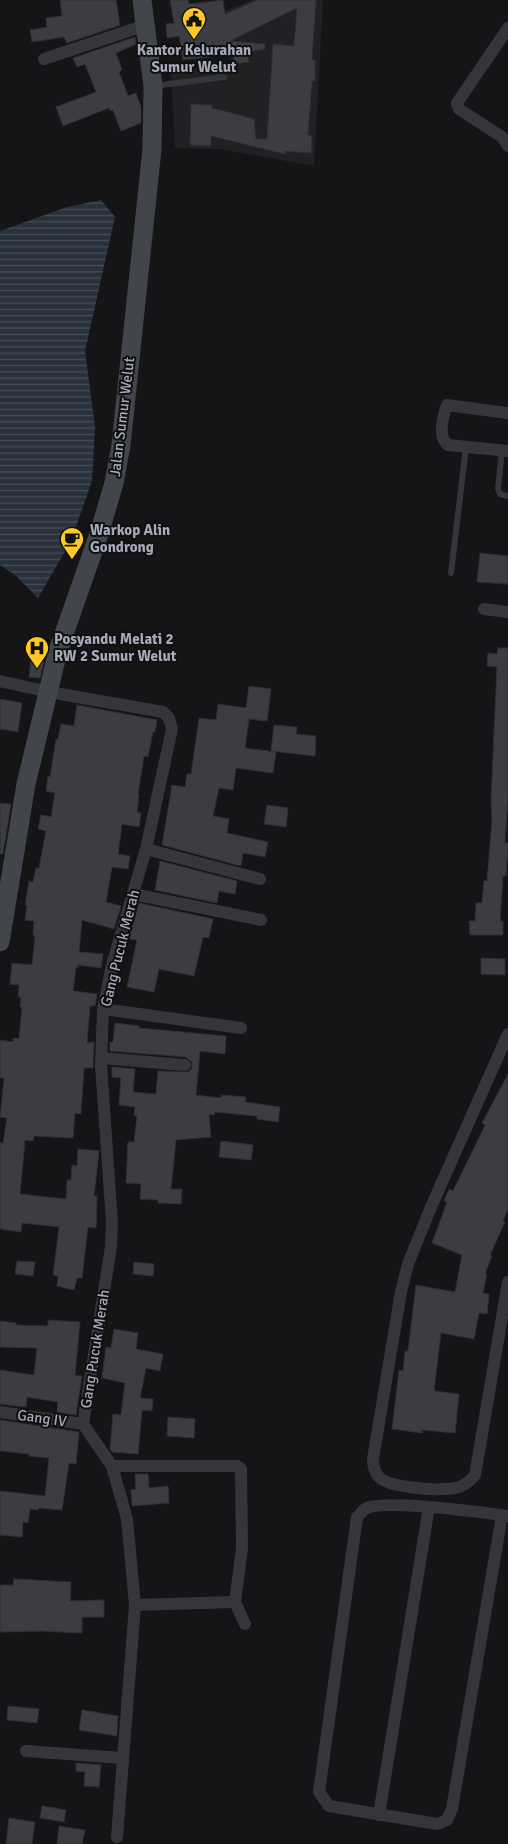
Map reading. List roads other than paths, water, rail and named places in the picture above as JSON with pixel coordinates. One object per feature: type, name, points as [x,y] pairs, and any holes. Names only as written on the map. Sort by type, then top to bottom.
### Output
[{"type":"street","name":"Jalan Sumur Welut","points":[[0,942],[26,784],[48,692],[58,651],[99,534],[114,483],[121,445],[152,149],[153,86],[142,0]]},
{"type":"street","points":[[44,59],[146,25]]},
{"type":"street","points":[[506,137],[459,109],[457,103],[508,28]]},
{"type":"street","points":[[505,451],[448,445],[441,435],[446,405],[508,413]]},
{"type":"street","points":[[484,609],[508,612]]},
{"type":"street","name":"Gang Pucuk Merah","points":[[0,681],[48,692],[163,712],[169,718],[172,729],[146,849],[112,966],[103,1009],[101,1058],[112,1223],[111,1247],[83,1424]]},
{"type":"street","points":[[146,849],[260,879]]},
{"type":"street","points":[[133,894],[261,920]]},
{"type":"street","points":[[103,1009],[241,1028]]},
{"type":"street","points":[[508,1034],[408,1264],[401,1292],[373,1459],[379,1478],[389,1483],[430,1490],[456,1488],[462,1486],[475,1475],[508,1282]]},
{"type":"street","points":[[101,1058],[185,1065]]},
{"type":"street","name":"Gang IV","points":[[0,1412],[83,1424]]},
{"type":"street","points":[[83,1424],[112,1466],[127,1519],[135,1605],[117,1837]]},
{"type":"street","points":[[112,1466],[237,1466],[241,1469],[242,1548],[235,1602],[245,1624]]},
{"type":"street","points":[[377,1505],[429,1507],[505,1516],[452,1810],[447,1820],[437,1824],[329,1806],[319,1792],[357,1517],[365,1509],[377,1505]]},
{"type":"street","points":[[379,1815],[429,1507]]},
{"type":"street","points":[[135,1605],[235,1602]]},
{"type":"street","points":[[26,1751],[122,1758]]},
{"type":"lane","points":[[153,86],[224,77]]},
{"type":"lane","points":[[451,573],[466,447]]},
{"type":"lane","points":[[505,451],[498,489],[500,494],[508,496]]},
{"type":"place","name":"Kantor Kelurahan Sumur Welut","points":[[194,40]]},
{"type":"place","name":"Warkop Alin Gondrong","points":[[72,560]]},
{"type":"place","name":"Posyandu Melati 2 RW 2 Sumur Welut","points":[[37,669]]}]
